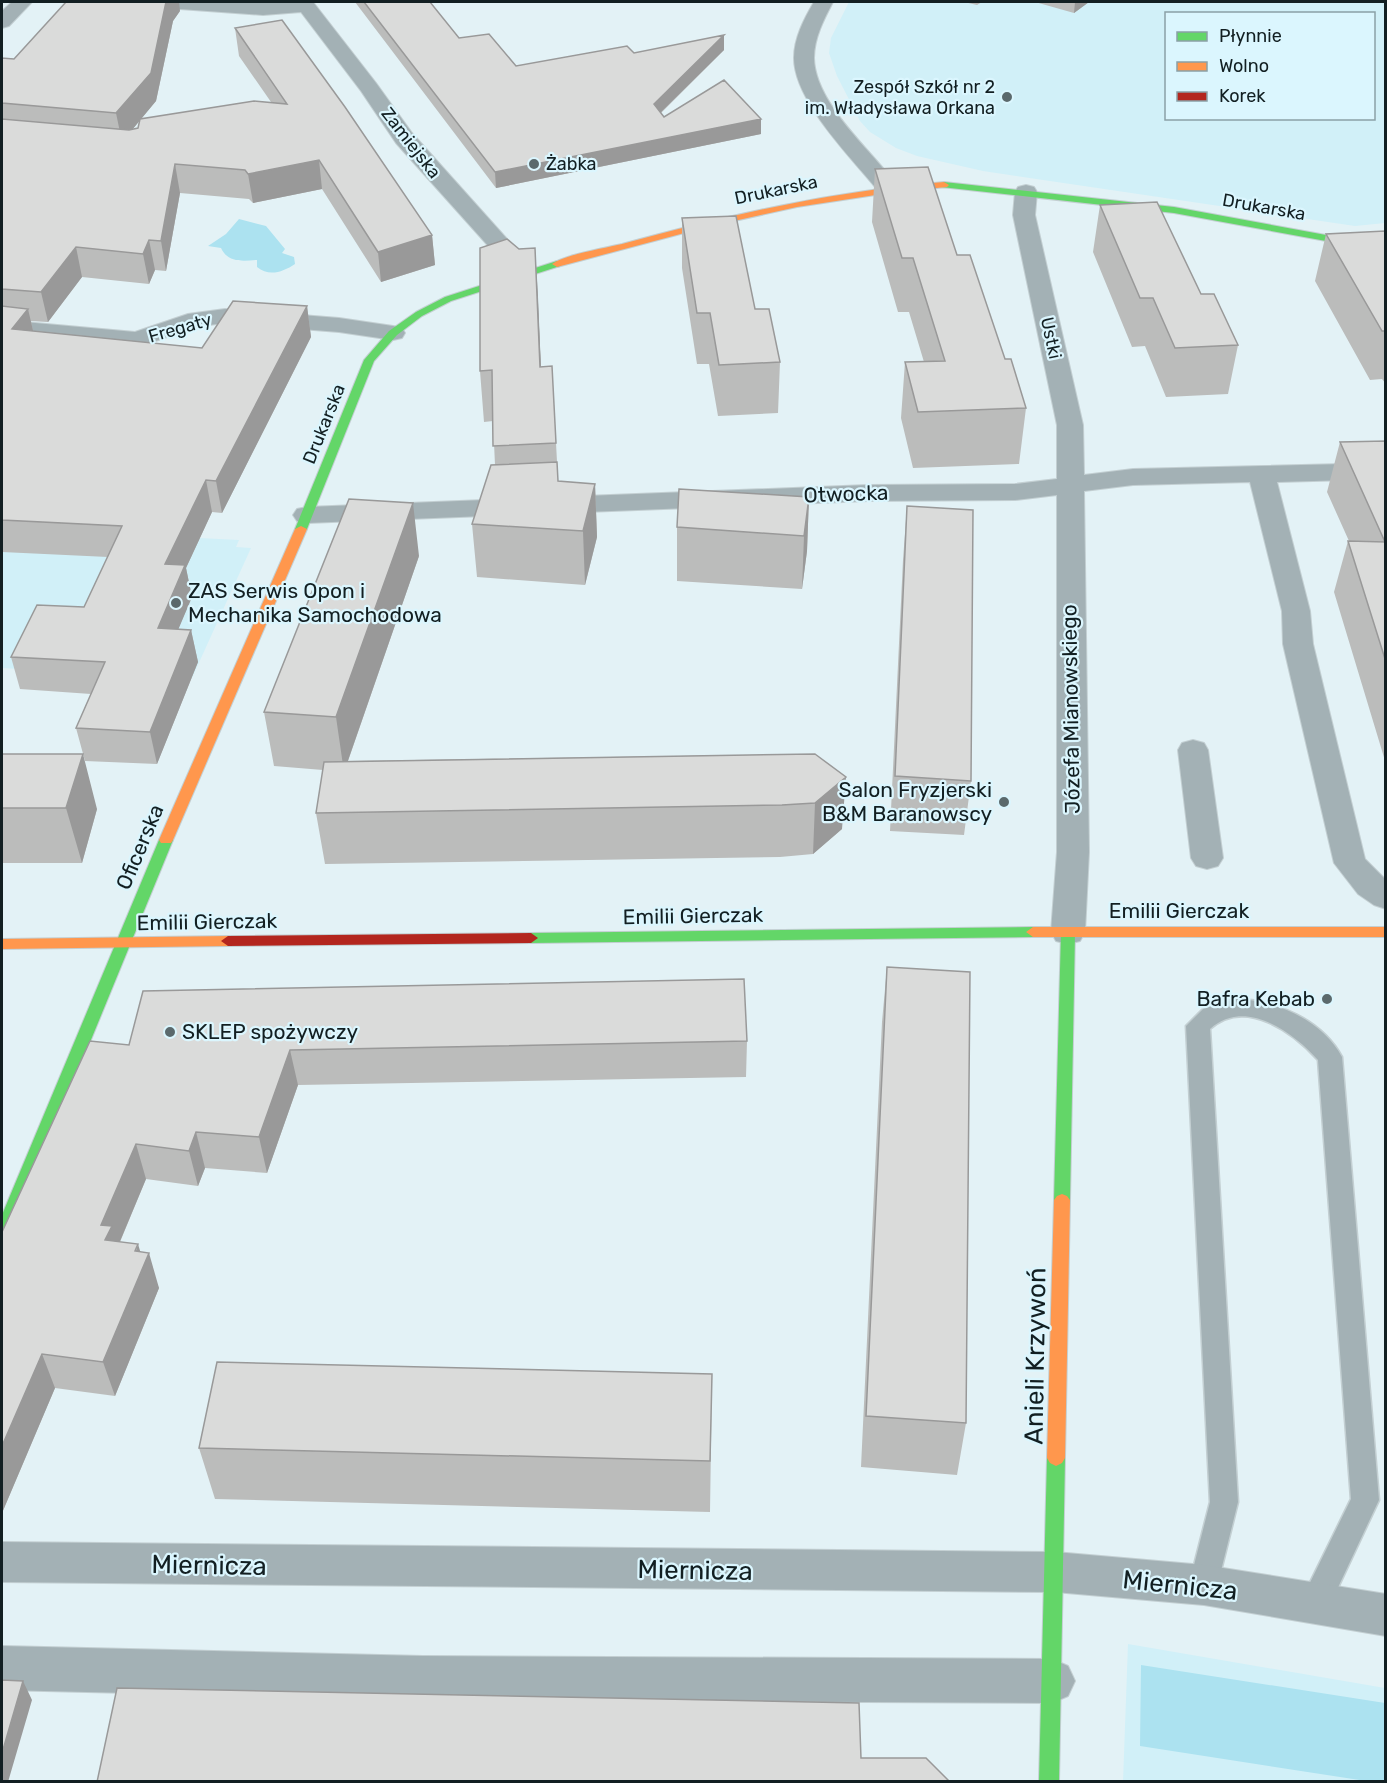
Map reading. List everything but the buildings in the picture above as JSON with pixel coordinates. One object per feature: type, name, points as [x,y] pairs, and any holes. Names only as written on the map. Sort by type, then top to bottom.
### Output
[{"type":"street","points":[[2,22],[22,2]]},
{"type":"street","name":"Zamiejska","points":[[166,2],[263,9],[304,4],[422,159],[525,273]]},
{"type":"street","points":[[823,2],[805,43],[805,68],[822,104],[888,188]]},
{"type":"street","name":"Drukarska","points":[[307,515],[369,360],[393,333],[419,314],[448,299],[525,273],[743,215],[888,188],[948,185],[1174,210],[1386,249]]},
{"type":"street","name":"Ustki","points":[[1026,192],[1024,215],[1070,425],[1071,485]]},
{"type":"street","name":"Fregaty","points":[[2,327],[137,340],[197,319],[225,316],[339,325],[393,333]]},
{"type":"street","name":"Otwocka","points":[[307,515],[868,493],[1015,492],[1133,477],[1386,471]]},
{"type":"street","points":[[1263,475],[1296,611],[1298,644],[1350,863],[1370,886],[1386,897]]},
{"type":"street","name":"Józefa Mianowskiego","points":[[1068,932],[1073,852],[1071,485]]},
{"type":"street","name":"Oficerska","points":[[2,1230],[18,1198],[121,944],[307,515]]},
{"type":"street","points":[[1193,750],[1207,858]]},
{"type":"street","name":"Emilii Gierczak","points":[[2,944],[1068,932],[1386,932]]},
{"type":"street","name":"Anieli Krzywoń","points":[[1049,1782],[1068,932]]},
{"type":"street","name":"Miernicza","points":[[2,1562],[1055,1572],[1204,1585],[1386,1615]]},
{"type":"street","points":[[2,1668],[423,1678],[1052,1681]]},
{"type":"lane","points":[[1204,1585],[1224,1502],[1198,1026],[1218,1010],[1253,1007],[1296,1025],[1316,1041],[1330,1057],[1365,1500],[1315,1603]]},
{"type":"shaded area","name":"Zespół Szkół nr 2 im. Władysława Orkana","points":[[849,2],[1385,2],[1385,223],[1355,226],[983,171],[917,156],[896,148],[870,132],[860,121],[837,76],[829,53],[831,38]]},
{"type":"shaded area","points":[[239,219],[266,226],[285,249],[282,253],[294,257],[295,264],[281,271],[266,272],[257,267],[257,260],[232,259],[221,248],[208,246],[226,234]]},
{"type":"shaded area","points":[[2,528],[239,540],[236,547],[251,548],[192,678],[2,668]]},
{"type":"shaded area","points":[[1128,1644],[1385,1688],[1385,1781],[1123,1782]]},
{"type":"shaded area","points":[[1141,1665],[1385,1703],[1385,1781],[1366,1781],[1140,1746]]},
{"type":"traffic: fast","points":[[944,185],[1174,210],[1386,249]]},
{"type":"traffic: fast","points":[[301,529],[369,360],[393,333],[419,314],[448,299],[557,264]]},
{"type":"traffic: fast","points":[[2,1230],[18,1198],[166,840]]},
{"type":"traffic: fast","points":[[531,938],[1033,932]]},
{"type":"traffic: fast","points":[[1062,1200],[1068,932]]},
{"type":"traffic: fast","points":[[1049,1782],[1056,1458]]},
{"type":"traffic: slow","points":[[557,264],[701,226],[797,204],[895,189],[944,185]]},
{"type":"traffic: slow","points":[[166,840],[301,529]]},
{"type":"traffic: slow","points":[[1033,932],[1386,932]]},
{"type":"traffic: slow","points":[[2,944],[228,941]]},
{"type":"traffic: slow","points":[[1056,1458],[1062,1200]]},
{"type":"traffic: jam","points":[[228,941],[531,938]]},
{"type":"place","name":"Zespół Szkół nr 2 im. Władysława Orkana","points":[[1007,97]]},
{"type":"place","name":"Żabka","points":[[534,164]]},
{"type":"place","name":"ZAS Serwis Opon i Mechanika Samochodowa","points":[[176,603]]},
{"type":"place","name":"Salon Fryzjerski B&M Baranowscy","points":[[1004,802]]},
{"type":"place","name":"Bafra Kebab","points":[[1327,999]]},
{"type":"place","name":"SKLEP spożywczy","points":[[170,1032]]}]
